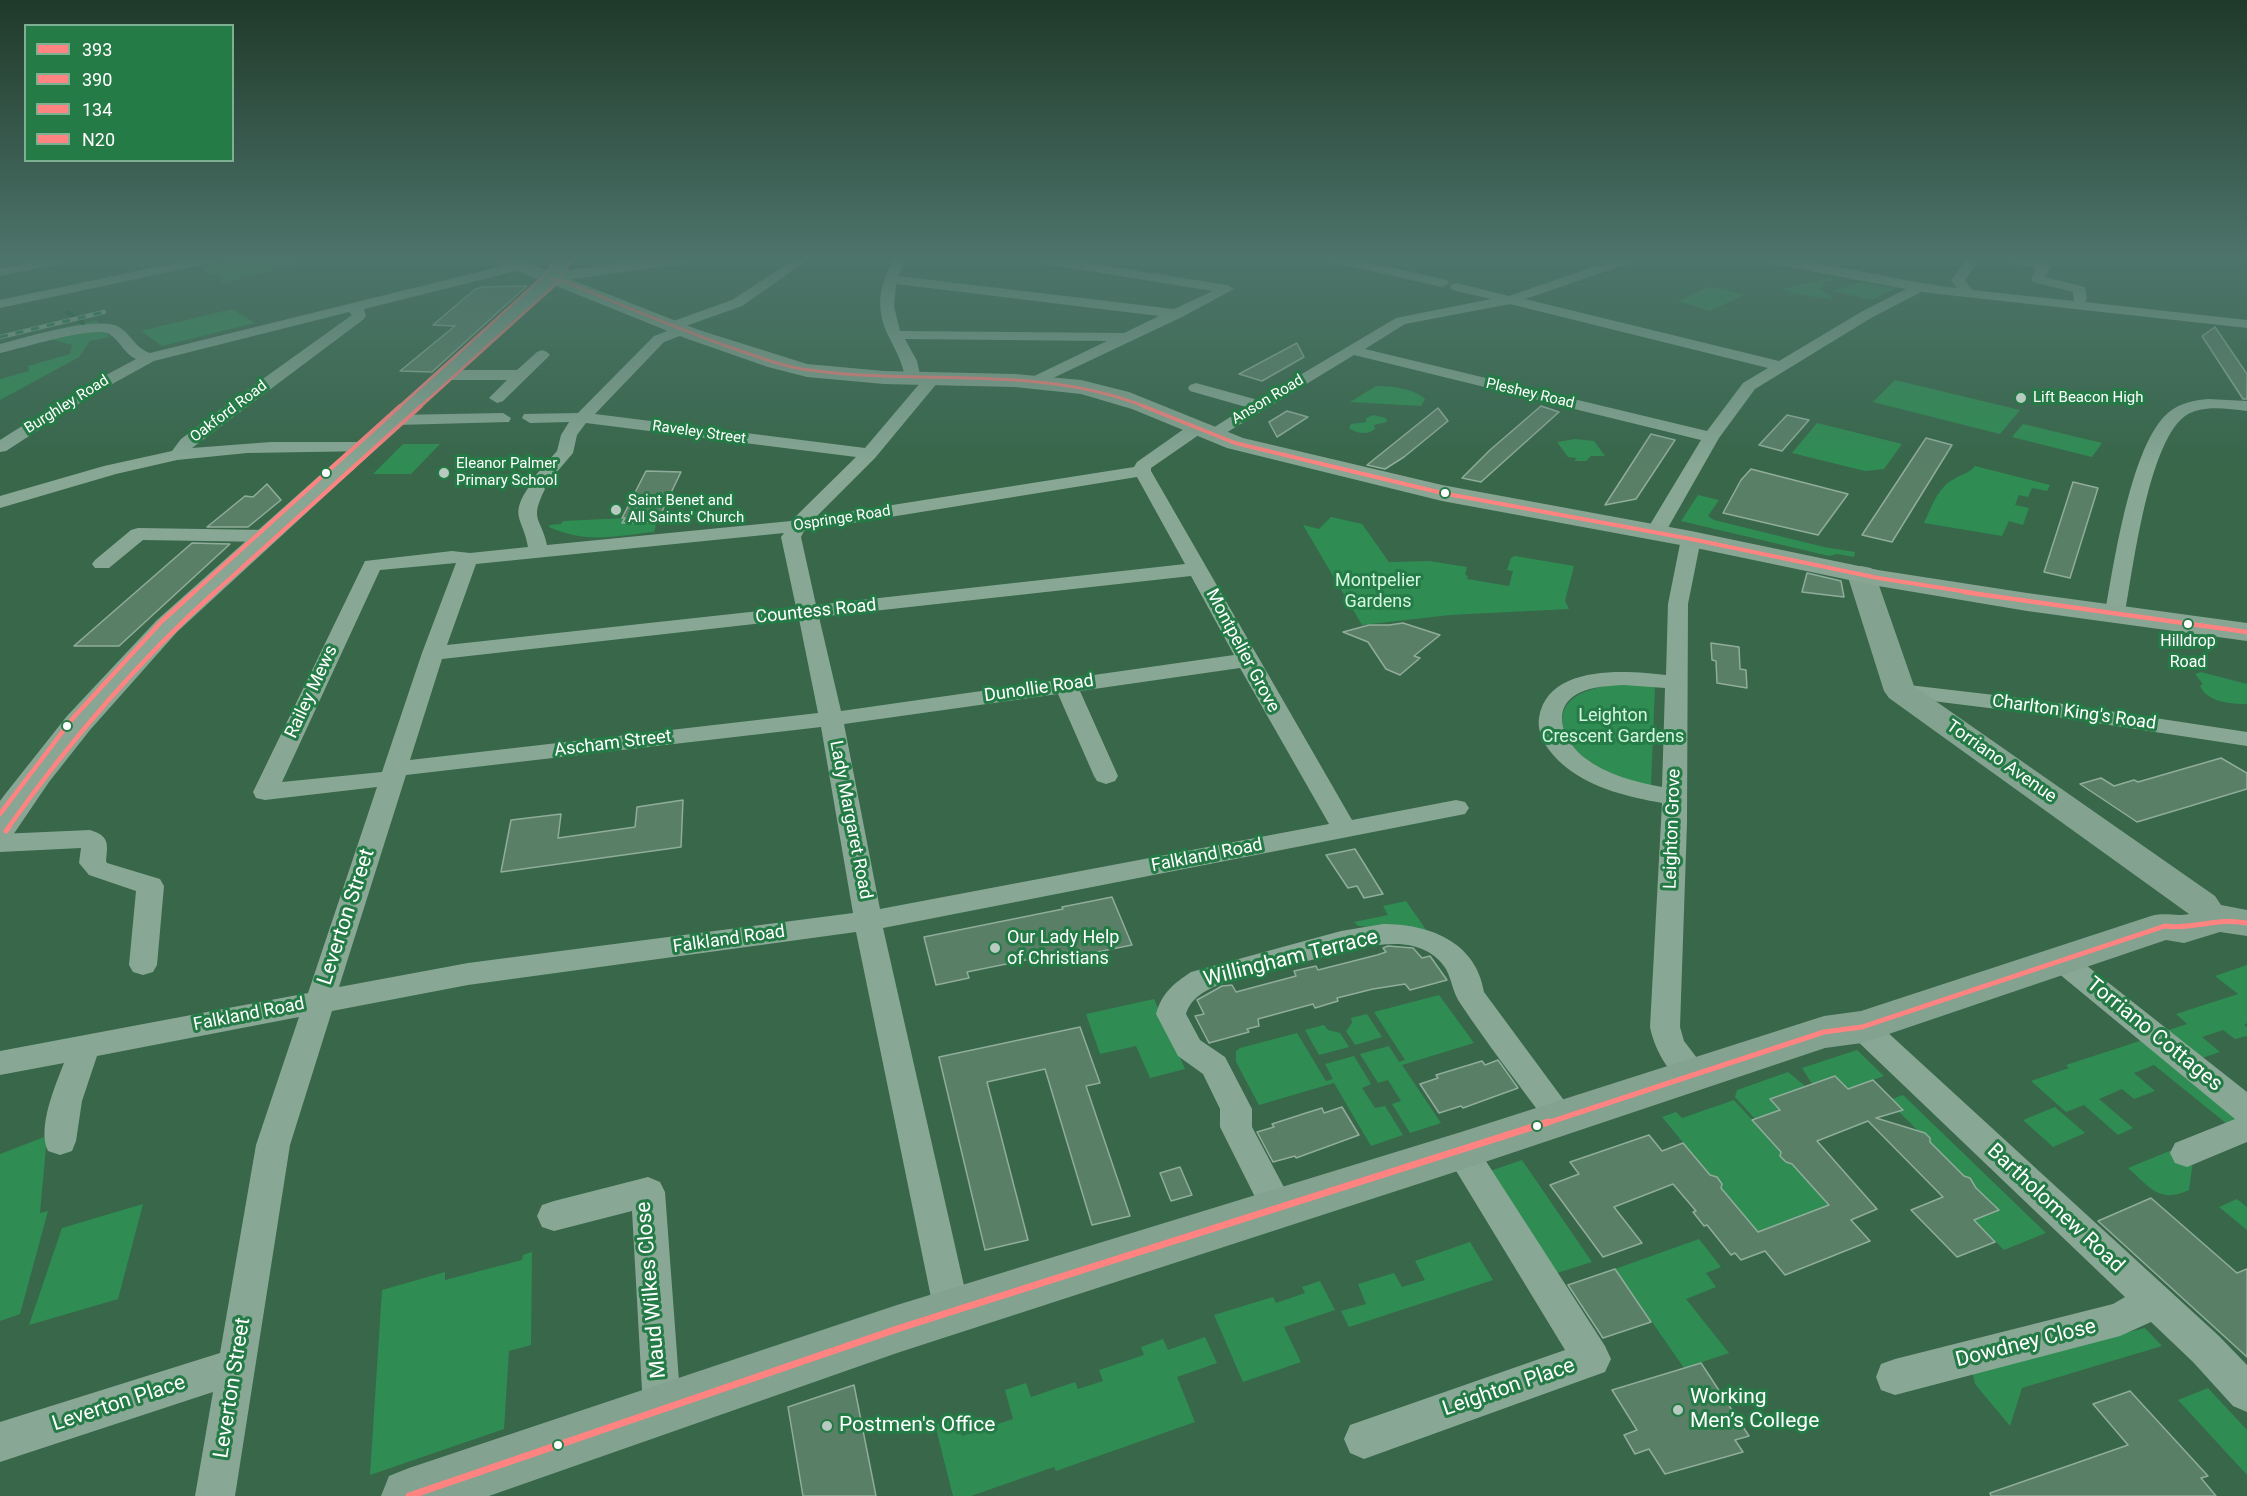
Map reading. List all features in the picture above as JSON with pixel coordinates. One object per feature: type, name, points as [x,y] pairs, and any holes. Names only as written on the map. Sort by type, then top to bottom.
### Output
[{"type":"main road","points":[[0,827],[34,780],[119,676],[167,626],[494,329]]},
{"type":"main road","points":[[675,329],[752,355],[812,371],[923,379],[1034,382],[1103,392],[1162,412],[1203,432],[1269,453],[1411,487],[1944,589],[2247,632]]},
{"type":"street","points":[[0,349],[70,331],[94,329]]},
{"type":"street","points":[[107,329],[114,330],[124,344],[135,353],[148,358]]},
{"type":"street","name":"Burghley Road","points":[[0,447],[88,391],[148,358],[266,329]]},
{"type":"street","name":"Oakford Road","points":[[178,455],[187,443],[231,409],[341,329]]},
{"type":"street","points":[[538,551],[537,541],[524,515],[527,504],[540,483],[567,451],[570,444],[568,435],[659,339],[675,329]]},
{"type":"street","points":[[797,526],[869,454],[923,379],[893,329]]},
{"type":"street","points":[[1034,382],[1145,329]]},
{"type":"street","name":"Anson Road","points":[[1203,432],[1259,405],[1387,329]]},
{"type":"street","points":[[1627,329],[1779,366]]},
{"type":"street","points":[[1654,533],[1711,437],[1749,386],[1842,329]]},
{"type":"street","points":[[895,335],[1128,337]]},
{"type":"street","name":"Pleshey Road","points":[[1350,350],[1711,437]]},
{"type":"street","points":[[497,398],[542,355]]},
{"type":"street","points":[[444,375],[521,375]]},
{"type":"street","points":[[1196,387],[1259,405]]},
{"type":"street","points":[[2115,613],[2141,484],[2163,431],[2172,417],[2196,405],[2209,403],[2247,406]]},
{"type":"street","points":[[396,420],[502,418]]},
{"type":"street","name":"Raveley Street","points":[[530,418],[585,418],[869,454]]},
{"type":"street","points":[[1142,471],[1143,466],[1203,432]]},
{"type":"street","points":[[0,502],[113,470],[178,455],[237,448],[365,447]]},
{"type":"street","name":"Ospringe Road","points":[[470,559],[797,526],[1142,471]]},
{"type":"street","name":"Montpelier Grove","points":[[1142,471],[1296,750],[1345,830]]},
{"type":"street","name":"Lady Margaret Road","points":[[797,526],[791,537],[831,719],[868,921],[952,1312]]},
{"type":"street","points":[[102,564],[138,534],[267,536]]},
{"type":"street","name":"Leighton Grove","points":[[1691,539],[1678,604],[1674,797],[1665,1027],[1671,1044],[1681,1061],[1694,1075]]},
{"type":"street","name":"Railey Mews","points":[[394,773],[265,792],[372,565],[454,556],[470,559]]},
{"type":"street","name":"Leverton Street","points":[[215,1496],[273,1145],[433,653],[465,564],[470,559]]},
{"type":"street","name":"Countess Road","points":[[433,653],[1198,569]]},
{"type":"street","points":[[1861,574],[1900,691]]},
{"type":"street","name":"Dunollie Road","points":[[831,719],[1248,660]]},
{"type":"street","points":[[1674,797],[1618,785],[1587,770],[1565,753],[1557,743],[1552,735],[1550,719],[1557,699],[1571,689],[1587,683],[1606,678],[1634,677],[1677,683]]},
{"type":"street","points":[[1066,685],[1106,776]]},
{"type":"street","name":"Charlton King's Road","points":[[1900,691],[2037,707],[2247,739]]},
{"type":"street","name":"Torriano Avenue","points":[[1900,691],[2202,905]]},
{"type":"street","name":"Ascham Street","points":[[394,773],[831,719]]},
{"type":"street","name":"Falkland Road","points":[[0,1063],[468,974],[868,921],[1456,808]]},
{"type":"street","points":[[0,843],[90,839],[95,842],[92,863],[98,869],[150,886],[143,965]]},
{"type":"street","points":[[2165,926],[2167,917],[2202,905],[2224,901],[2247,903]]},
{"type":"street","points":[[409,1496],[662,1408],[952,1312],[1461,1151],[1824,1032],[1862,1027],[2165,926],[2183,929],[2204,922],[2229,918],[2247,923]]},
{"type":"street","name":"Willingham Terrace","points":[[1278,1208],[1236,1126],[1236,1109],[1214,1066],[1189,1048],[1172,1014],[1174,1002],[1184,991],[1201,980],[1218,974],[1365,937],[1392,934],[1428,939],[1443,947],[1456,961],[1467,977],[1470,994],[1561,1118]]},
{"type":"street","name":"Torriano Cottages","points":[[2062,961],[2247,1110]]},
{"type":"street","name":"Bartholomew Road","points":[[1862,1027],[2206,1349],[2247,1393]]},
{"type":"street","points":[[60,1141],[66,1101],[85,1047]]},
{"type":"street","points":[[2187,1153],[2247,1128]]},
{"type":"street","name":"Leighton Place","points":[[1364,1439],[1592,1359],[1461,1151]]},
{"type":"street","name":"Maud Wilkes Close","points":[[554,1216],[648,1192],[662,1408]]},
{"type":"street","name":"Dowdney Close","points":[[1895,1377],[2120,1320],[2154,1301]]},
{"type":"street","name":"Leverton Place","points":[[0,1442],[237,1366]]},
{"type":"green space","points":[[60,329],[103,329],[110,337],[90,341],[79,357],[0,400],[0,379],[29,371],[28,366],[70,354],[72,345],[35,335]]},
{"type":"green space","points":[[150,329],[231,329],[162,346],[141,331]]},
{"type":"green space","points":[[1895,380],[2020,410],[2000,434],[1873,402]]},
{"type":"green space","points":[[1376,386],[1408,390],[1425,399],[1421,406],[1350,402]]},
{"type":"green space","points":[[1373,415],[1386,418],[1387,422],[1374,425],[1375,429],[1366,433],[1355,432],[1349,428],[1351,424],[1366,422],[1366,418]]},
{"type":"green space","points":[[1817,423],[1902,444],[1884,469],[1865,471],[1792,453]]},
{"type":"green space","points":[[2023,424],[2102,443],[2092,457],[2012,437]]},
{"type":"green space","points":[[1575,439],[1594,441],[1605,456],[1591,456],[1586,461],[1574,461],[1577,458],[1568,457],[1557,442]]},
{"type":"green space","points":[[403,444],[440,444],[411,474],[373,474]]},
{"type":"green space","points":[[1975,466],[2050,485],[2047,491],[2032,488],[2028,497],[2019,495],[2015,505],[2029,508],[2023,525],[2009,521],[2002,536],[1924,523],[1944,487]]},
{"type":"green space","points":[[1698,495],[1719,500],[1708,516],[1714,520],[1824,547],[1855,552],[1854,557],[1837,554],[1829,556],[1681,521]]},
{"type":"green space","name":"Montpelier Gardens","points":[[1331,517],[1362,524],[1389,562],[1429,561],[1467,567],[1465,575],[1468,576],[1467,579],[1509,586],[1513,571],[1507,570],[1511,558],[1515,556],[1574,566],[1565,601],[1569,609],[1450,615],[1362,625],[1303,525],[1319,529]]},
{"type":"green space","points":[[625,518],[623,523],[657,522],[654,532],[613,537],[576,536],[549,527],[561,524],[563,521]]},
{"type":"green space","points":[[2201,672],[2247,684],[2247,704],[2227,703],[2208,696],[2200,686],[2203,684],[2195,674]]},
{"type":"green space","name":"Leighton Crescent Gardens","points":[[1615,684],[1655,686],[1651,787],[1597,767],[1575,749],[1565,732],[1563,713],[1575,697],[1589,690]]},
{"type":"green space","points":[[1406,901],[1427,931],[1358,926],[1354,922],[1388,915],[1383,906]]},
{"type":"green space","points":[[2247,965],[2247,1023],[2244,1025],[2247,1027],[2247,1036],[2235,1039],[2223,1030],[2202,1037],[2220,1052],[2199,1059],[2166,1031],[2187,1024],[2176,1014],[2238,994],[2215,976]]},
{"type":"green space","points":[[1439,995],[1474,1043],[1402,1065],[1441,1123],[1410,1133],[1392,1104],[1401,1101],[1388,1080],[1378,1083],[1360,1054],[1389,1046],[1399,1062],[1405,1060],[1374,1012]]},
{"type":"green space","points":[[1154,999],[1185,1069],[1150,1078],[1136,1046],[1100,1054],[1086,1014]]},
{"type":"green space","points":[[1367,1014],[1382,1037],[1355,1045],[1346,1031],[1352,1023],[1351,1018]]},
{"type":"green space","points":[[1324,1025],[1328,1030],[1340,1033],[1349,1047],[1319,1055],[1305,1030]]},
{"type":"green space","points":[[1297,1033],[1326,1081],[1333,1079],[1325,1064],[1354,1056],[1371,1084],[1362,1088],[1375,1108],[1385,1106],[1403,1135],[1371,1146],[1334,1083],[1259,1105],[1236,1062],[1236,1051]]},
{"type":"green space","points":[[2146,1039],[2243,1118],[2227,1124],[2154,1065],[2134,1073],[2155,1091],[2134,1099],[2122,1089],[2099,1099],[2133,1128],[2118,1135],[2084,1105],[2066,1112],[2031,1081],[2069,1068],[2066,1065]]},
{"type":"green space","points":[[1857,1050],[1884,1076],[1848,1089],[1835,1076],[1812,1084],[1802,1068]]},
{"type":"green space","points":[[1788,1072],[1805,1086],[1770,1099],[1780,1110],[1755,1119],[1735,1097],[1737,1090]]},
{"type":"green space","points":[[1903,1095],[2046,1233],[2004,1250],[1974,1220],[1999,1210],[1976,1188],[1970,1178],[1964,1176],[1898,1111],[1903,1109],[1892,1099]]},
{"type":"green space","points":[[1734,1100],[1781,1152],[1780,1156],[1792,1164],[1829,1205],[1758,1232],[1721,1188],[1722,1184],[1717,1177],[1710,1175],[1662,1117],[1676,1112],[1682,1118]]},
{"type":"green space","points":[[2055,1107],[2085,1133],[2053,1147],[2023,1120]]},
{"type":"green space","points":[[47,1136],[40,1213],[48,1211],[20,1314],[0,1321],[0,1154]]},
{"type":"green space","points":[[2177,1148],[2193,1161],[2189,1190],[2179,1194],[2162,1194],[2149,1187],[2128,1168]]},
{"type":"green space","points":[[1522,1160],[1592,1262],[1557,1273],[1490,1171]]},
{"type":"green space","points":[[2237,1199],[2247,1207],[2247,1230],[2219,1207]]},
{"type":"green space","points":[[143,1204],[118,1299],[29,1325],[62,1228]]},
{"type":"green space","points":[[1699,1239],[1721,1267],[1706,1273],[1716,1287],[1686,1299],[1729,1353],[1684,1368],[1615,1269]]},
{"type":"green space","points":[[1470,1242],[1493,1280],[1349,1327],[1341,1311],[1366,1304],[1358,1284],[1394,1273],[1402,1287],[1425,1280],[1415,1261]]},
{"type":"green space","points":[[532,1252],[531,1345],[509,1351],[504,1429],[370,1475],[382,1290],[445,1272],[445,1280],[522,1260],[523,1255]]},
{"type":"green space","points":[[1320,1281],[1335,1310],[1284,1327],[1301,1362],[1243,1382],[1214,1315],[1273,1297],[1276,1303],[1305,1293],[1302,1287]]},
{"type":"green space","points":[[2145,1328],[2162,1346],[2022,1388],[2010,1426],[1975,1384],[1972,1371]]},
{"type":"green space","points":[[1205,1337],[1217,1363],[1177,1377],[1195,1422],[1056,1471],[1054,1467],[971,1496],[953,1496],[935,1425],[958,1418],[962,1436],[1013,1419],[1005,1390],[1026,1383],[1031,1397],[1075,1382],[1078,1389],[1103,1381],[1099,1370],[1144,1355],[1141,1347],[1163,1339],[1168,1350]]},
{"type":"green space","points":[[2208,1388],[2247,1430],[2247,1475],[2178,1400]]},
{"type":"building","points":[[452,329],[480,329],[432,372],[400,371]]},
{"type":"building","points":[[2216,329],[2247,374],[2247,399],[2243,399],[2202,336]]},
{"type":"building","points":[[1297,343],[1304,357],[1262,381],[1239,374]]},
{"type":"building","points":[[1541,406],[1559,412],[1481,482],[1462,478],[1490,450]]},
{"type":"building","points":[[1438,408],[1448,421],[1404,457],[1385,469],[1367,465]]},
{"type":"building","points":[[1287,411],[1308,417],[1277,437],[1269,422]]},
{"type":"building","points":[[1787,415],[1809,420],[1782,451],[1759,445]]},
{"type":"building","points":[[1651,434],[1675,440],[1636,499],[1605,505]]},
{"type":"building","points":[[1926,438],[1952,445],[1892,542],[1862,535]]},
{"type":"building","points":[[1751,469],[1848,494],[1818,535],[1723,513],[1741,480]]},
{"type":"building","points":[[646,471],[681,472],[657,522],[622,523],[625,518],[622,518]]},
{"type":"building","points":[[2073,482],[2098,488],[2070,578],[2044,572]]},
{"type":"building","points":[[267,484],[281,500],[248,527],[207,527],[245,496],[253,497]]},
{"type":"building","points":[[192,543],[230,544],[119,646],[74,646]]},
{"type":"building","points":[[1807,573],[1841,581],[1844,597],[1802,592]]},
{"type":"building","points":[[1403,623],[1440,635],[1414,656],[1420,658],[1400,675],[1386,669],[1368,642],[1343,632],[1369,625]]},
{"type":"building","points":[[1711,643],[1739,647],[1740,669],[1746,670],[1747,688],[1717,683],[1716,661],[1712,660]]},
{"type":"building","points":[[2221,758],[2247,773],[2247,789],[2137,822],[2080,784],[2101,778],[2114,786],[2134,780],[2138,782]]},
{"type":"building","points":[[683,800],[681,847],[501,872],[511,820],[561,814],[558,838],[635,827],[637,807]]},
{"type":"building","points":[[1355,849],[1383,894],[1364,898],[1357,886],[1348,888],[1326,855]]},
{"type":"building","name":"Our Lady Help of Christians","points":[[1112,897],[1132,945],[1082,955],[1080,949],[967,972],[969,978],[936,985],[924,937]]},
{"type":"building","points":[[1388,946],[1413,948],[1422,958],[1430,956],[1447,980],[1410,990],[1405,984],[1373,989],[1337,998],[1338,1001],[1315,1008],[1313,1004],[1258,1019],[1259,1026],[1247,1029],[1249,1032],[1209,1043],[1195,1016],[1204,1014],[1197,1000],[1222,986],[1232,985],[1236,992],[1296,976],[1294,971],[1316,966],[1318,970],[1377,955],[1386,952],[1383,948]]},
{"type":"building","points":[[1080,1027],[1100,1083],[1086,1086],[1130,1216],[1092,1225],[1045,1069],[987,1082],[1028,1240],[985,1250],[939,1057]]},
{"type":"building","points":[[1498,1060],[1518,1088],[1463,1108],[1461,1106],[1439,1113],[1420,1084],[1438,1078],[1436,1075],[1482,1061],[1485,1065]]},
{"type":"building","points":[[1835,1076],[1848,1089],[1873,1080],[1903,1110],[1876,1118],[1925,1133],[1930,1138],[1930,1142],[1964,1176],[1970,1178],[1976,1188],[1999,1210],[1974,1220],[1995,1242],[1957,1257],[1911,1210],[1943,1197],[1868,1121],[1817,1141],[1877,1209],[1851,1220],[1870,1241],[1785,1275],[1765,1251],[1741,1260],[1735,1253],[1731,1255],[1707,1225],[1704,1226],[1693,1212],[1696,1211],[1673,1184],[1614,1207],[1642,1243],[1603,1257],[1550,1185],[1579,1174],[1570,1162],[1649,1135],[1662,1151],[1683,1143],[1710,1175],[1717,1177],[1722,1184],[1721,1188],[1758,1232],[1829,1205],[1792,1164],[1780,1156],[1781,1152],[1752,1120],[1780,1110],[1770,1099]]},
{"type":"building","points":[[1342,1107],[1359,1135],[1296,1158],[1295,1156],[1273,1162],[1257,1132],[1274,1127],[1272,1124],[1322,1108],[1324,1113]]},
{"type":"building","points":[[1180,1167],[1192,1195],[1171,1201],[1160,1173]]},
{"type":"building","points":[[2151,1198],[2237,1273],[2247,1269],[2247,1357],[2098,1221]]},
{"type":"building","points":[[1615,1269],[1651,1322],[1603,1338],[1568,1285]]},
{"type":"building","name":"Working Men’s College","points":[[1701,1363],[1749,1436],[1735,1440],[1743,1452],[1665,1474],[1649,1449],[1635,1454],[1624,1435],[1637,1430],[1612,1390]]},
{"type":"building","name":"Postmen's Office","points":[[854,1385],[876,1496],[803,1496],[788,1407]]},
{"type":"building","points":[[2130,1391],[2208,1476],[2201,1478],[2216,1496],[1991,1496],[1990,1493],[2128,1445],[2093,1404]]},
{"type":"railway","points":[[0,337],[34,329]]},
{"type":"transit line","name":"N20","points":[[0,814],[73,718],[162,621],[485,329]]},
{"type":"transit line","name":"134","points":[[6,831],[43,779],[84,728],[172,631],[506,329]]},
{"type":"transit line","name":"390","points":[[679,329],[765,359],[807,370],[884,378],[1015,381],[1081,387],[1121,397],[1235,443],[1442,493],[1691,539],[1878,578],[2027,602],[2247,632]]},
{"type":"transit line","name":"393","points":[[409,1496],[897,1329],[1461,1151],[1824,1032],[1862,1027],[2165,926],[2187,927],[2224,920],[2247,923]]},
{"type":"place","name":"Lift Beacon High","points":[[2021,398]]},
{"type":"place","name":"Eleanor Palmer Primary School","points":[[444,473]]},
{"type":"place","name":"Saint Benet and All Saints' Church","points":[[616,510]]},
{"type":"place","name":"Hilldrop Road","points":[[2188,624]]},
{"type":"place","name":"Our Lady Help of Christians","points":[[995,948]]},
{"type":"place","name":"Working Men’s College","points":[[1678,1410]]},
{"type":"place","name":"Postmen's Office","points":[[827,1426]]}]
